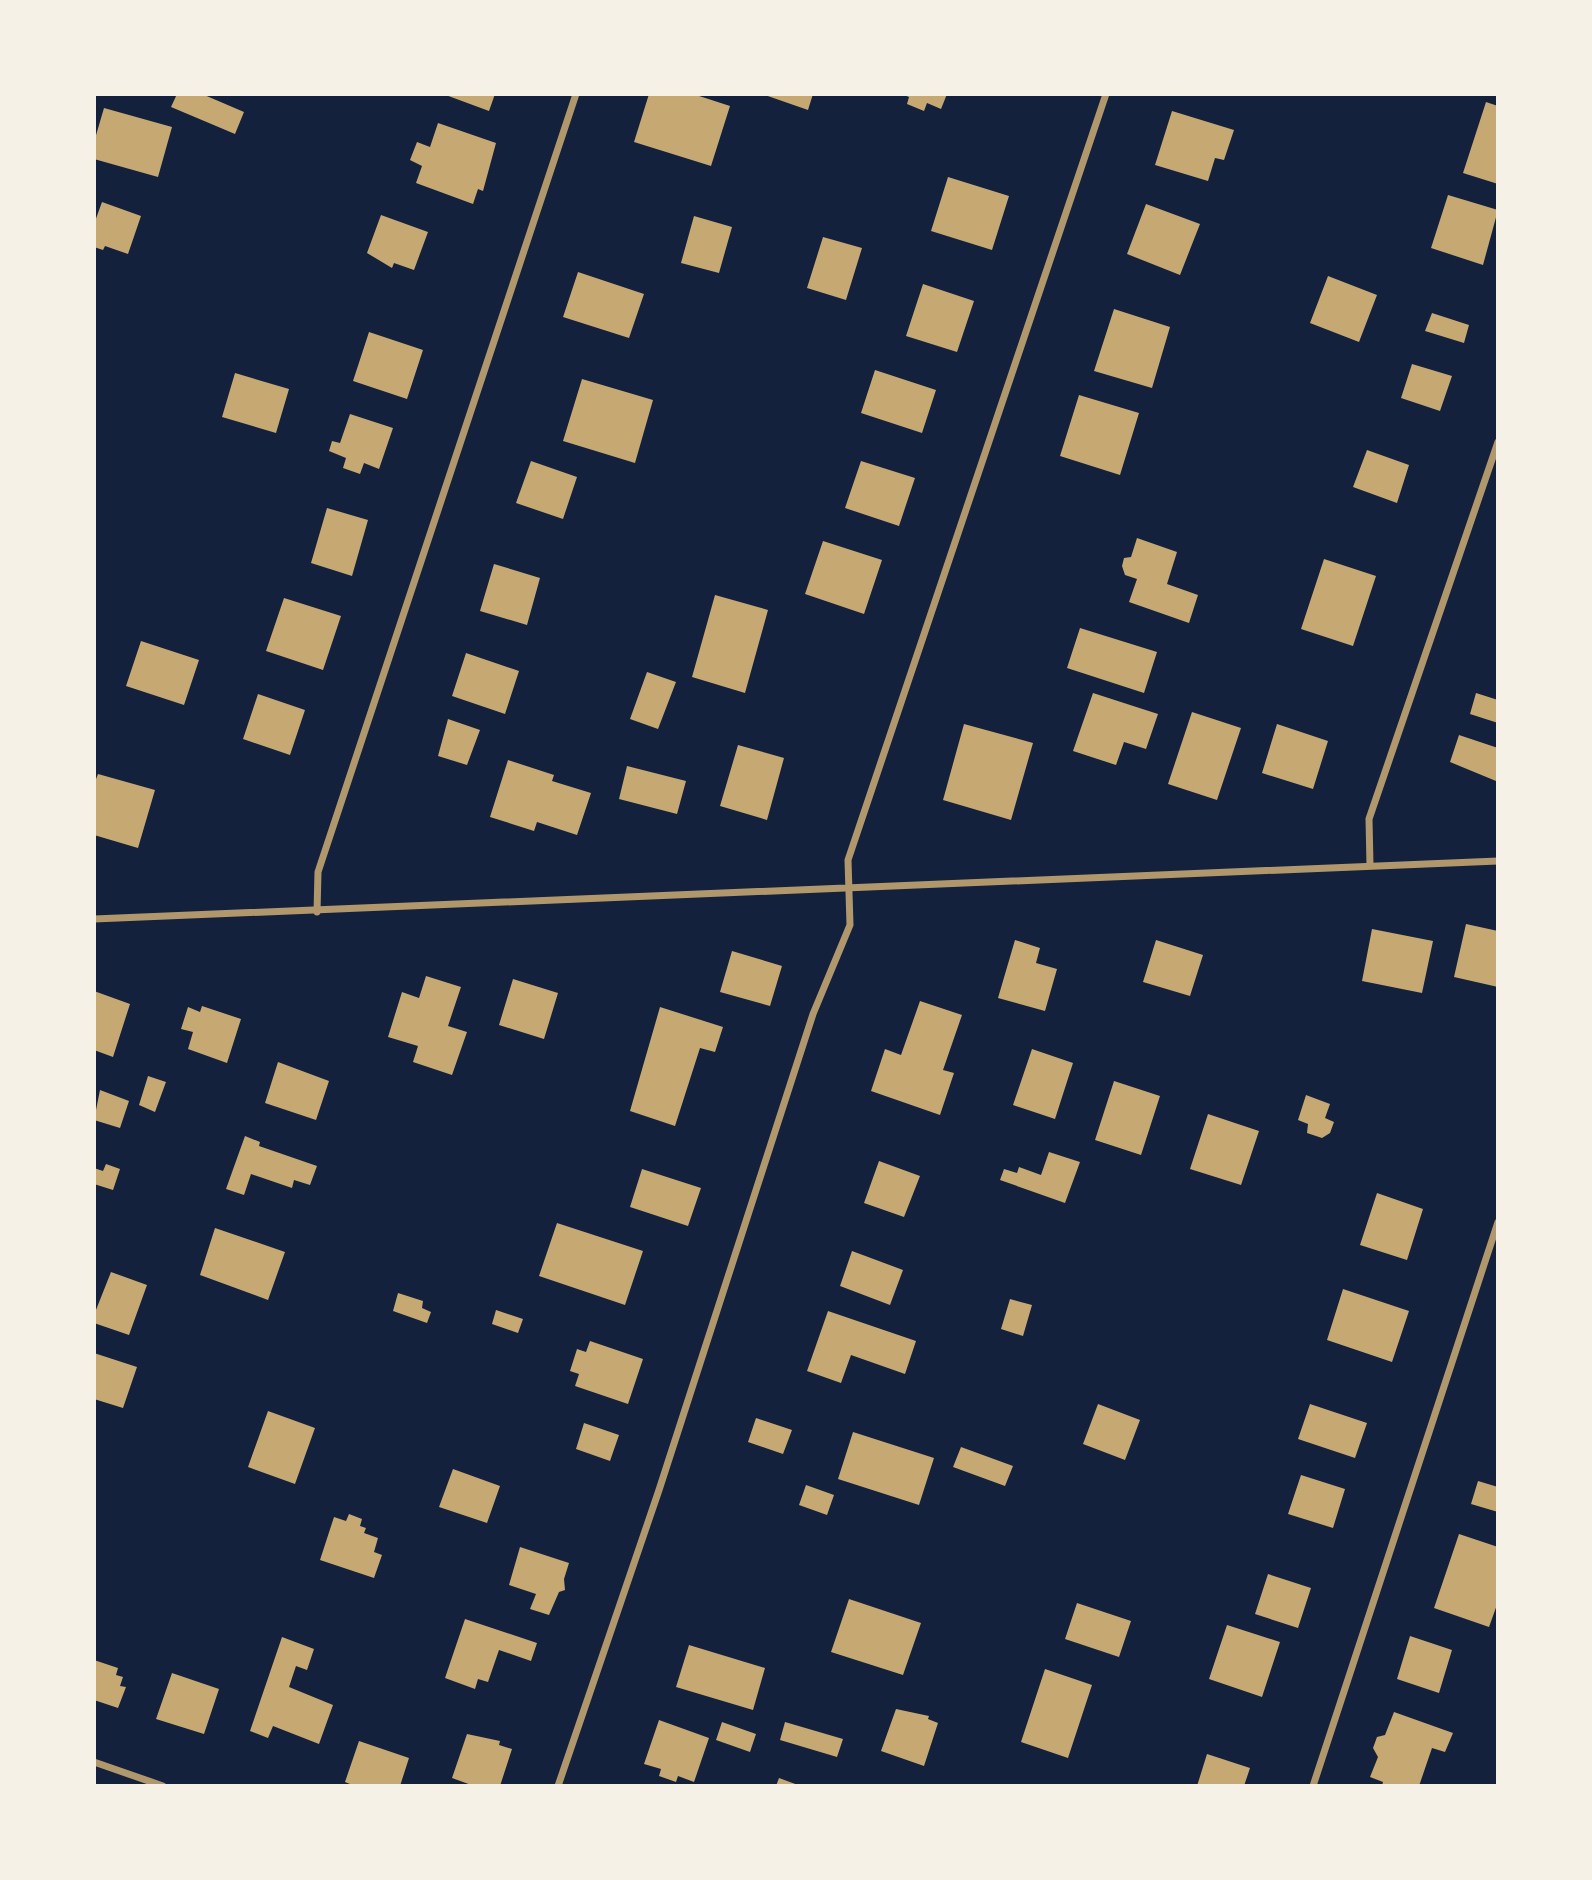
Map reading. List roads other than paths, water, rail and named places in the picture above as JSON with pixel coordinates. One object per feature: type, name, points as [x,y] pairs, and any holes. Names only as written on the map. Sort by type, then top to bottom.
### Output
[{"type":"street","points":[[317,912],[318,872],[576,94]]},
{"type":"street","points":[[558,1786],[659,1490],[813,1014],[850,925],[848,860],[1106,94]]},
{"type":"street","points":[[1370,865],[1369,819],[1497,442]]},
{"type":"street","points":[[94,919],[317,912],[1497,861]]},
{"type":"street","points":[[1312,1786],[1497,1222]]},
{"type":"street","points":[[94,1762],[163,1786]]}]
